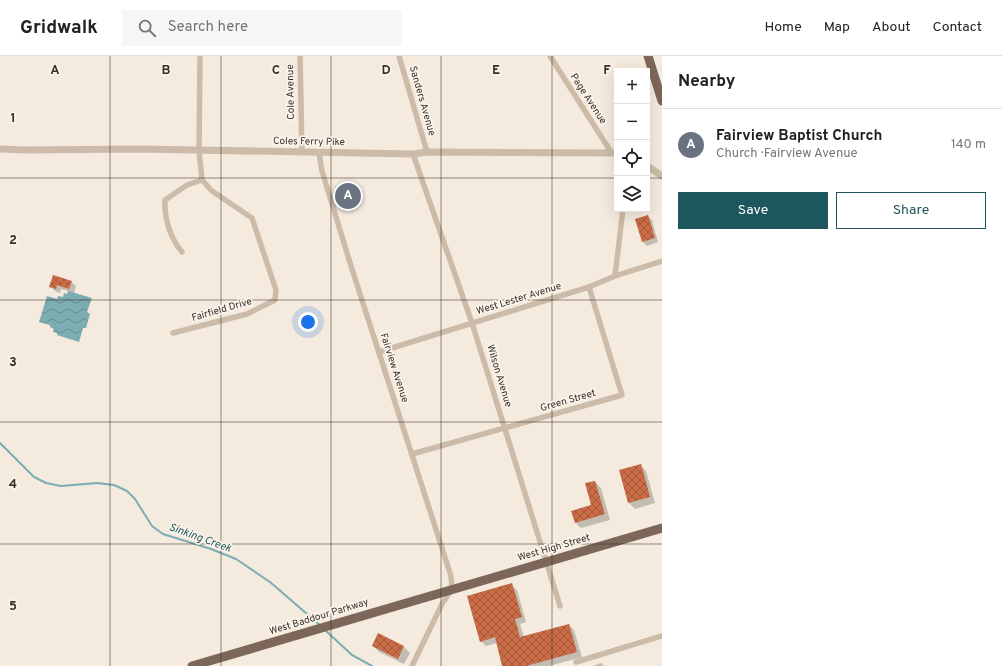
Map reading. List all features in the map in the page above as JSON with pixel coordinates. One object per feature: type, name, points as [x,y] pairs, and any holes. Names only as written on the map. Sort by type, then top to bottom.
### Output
[{"type":"main road","points":[[648,56],[662,101]]},
{"type":"main road","name":"West High Street","points":[[452,589],[662,528]]},
{"type":"main road","name":"West Baddour Parkway","points":[[192,666],[452,589]]},
{"type":"street","points":[[182,252],[176,245],[168,226],[165,212],[165,200],[187,185],[202,180],[199,151],[200,56]]},
{"type":"street","name":"Cole Avenue","points":[[300,56],[302,152]]},
{"type":"street","name":"Sanders Avenue","points":[[399,56],[427,152]]},
{"type":"street","name":"Page Avenue","points":[[550,56],[614,152]]},
{"type":"street","name":"Coles Ferry Pike","points":[[0,149],[140,149],[413,154],[427,152],[614,152]]},
{"type":"street","name":"Fairview Avenue","points":[[319,153],[319,160],[324,178],[451,576],[452,589]]},
{"type":"street","name":"Wilson Avenue","points":[[413,154],[472,322],[560,606]]},
{"type":"street","points":[[650,168],[662,176]]},
{"type":"street","name":"Fairfield Drive","points":[[173,333],[247,314],[275,300],[276,290],[252,218],[212,191],[202,180]]},
{"type":"street","points":[[616,276],[623,212]]},
{"type":"street","name":"West Lester Avenue","points":[[379,352],[589,287],[616,276],[662,261]]},
{"type":"street","name":"Green Street","points":[[412,454],[622,395],[589,287]]},
{"type":"street","points":[[412,666],[442,604],[452,589]]},
{"type":"street","points":[[576,662],[662,636]]},
{"type":"water","points":[[68,291],[92,298],[87,312],[90,314],[86,328],[83,328],[79,342],[57,335],[57,333],[53,332],[54,329],[50,327],[50,325],[39,322],[47,296],[57,299],[58,296],[63,297],[64,293],[67,294]]},
{"type":"building","points":[[648,215],[655,238],[642,242],[635,219]]},
{"type":"building","points":[[53,275],[72,281],[69,289],[57,285],[56,289],[49,287]]},
{"type":"building","points":[[641,464],[650,497],[628,503],[619,470]]},
{"type":"building","points":[[595,481],[605,514],[575,523],[571,511],[591,505],[585,483]]},
{"type":"building","points":[[512,583],[522,617],[515,619],[520,637],[569,624],[577,652],[526,666],[502,666],[495,637],[480,642],[467,596]]},
{"type":"building","points":[[378,633],[404,646],[398,659],[372,646]]},
{"type":"waterway","name":"Sinking Creek","points":[[0,443],[34,477],[46,483],[61,486],[97,483],[114,485],[127,491],[135,499],[152,526],[163,534],[211,549],[236,559],[270,582],[321,626]]},
{"type":"waterway","name":"Sinking Creek","points":[[325,630],[352,655],[372,666]]},
{"type":"place","name":"Fairview Baptist Church","points":[[348,196]]}]
